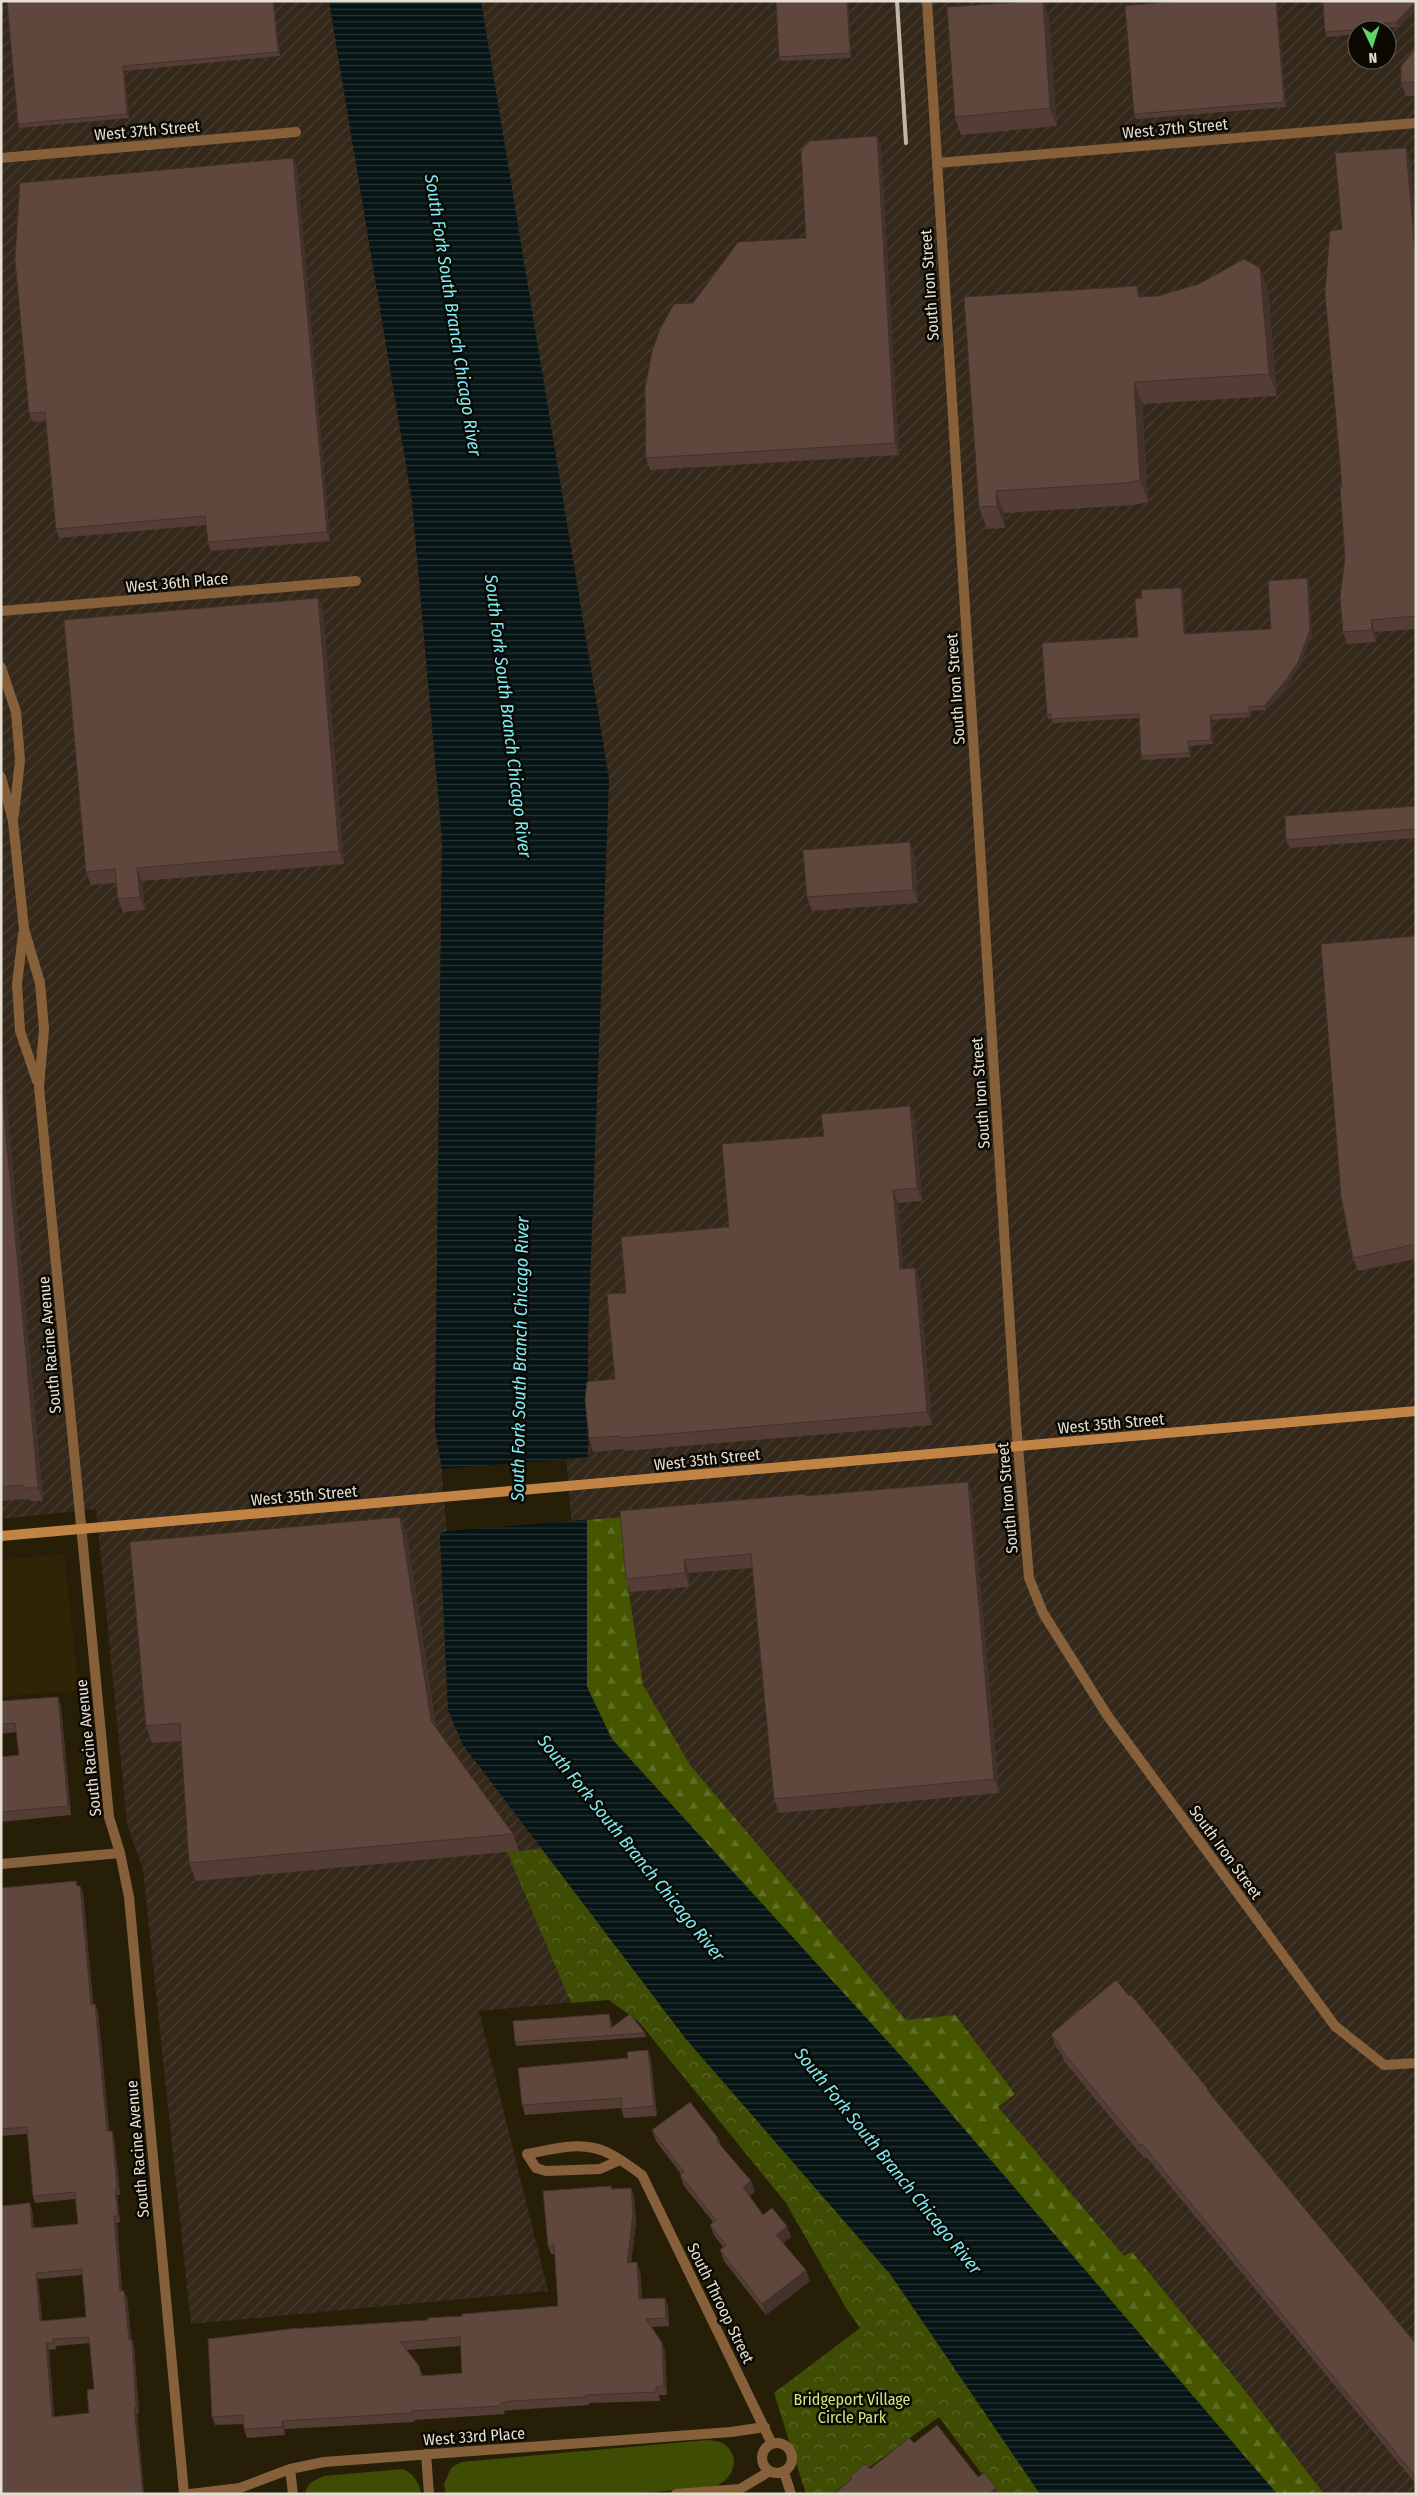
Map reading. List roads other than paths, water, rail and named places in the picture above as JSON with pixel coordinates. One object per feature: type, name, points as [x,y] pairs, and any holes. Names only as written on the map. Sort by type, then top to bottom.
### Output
[{"type":"main road","name":"West 35th Street","points":[[1,1536],[1416,1411]]},
{"type":"street","name":"South Iron Street","points":[[927,1],[1018,1446],[1030,1578],[1043,1613],[1107,1715],[1335,2026],[1384,2065],[1416,2063]]},
{"type":"street","name":"West 37th Street","points":[[937,163],[1416,123]]},
{"type":"street","name":"West 37th Street","points":[[1,158],[296,132]]},
{"type":"street","name":"West 36th Place","points":[[1,612],[356,582]]},
{"type":"street","name":"South Racine Avenue","points":[[1,667],[16,712],[20,760],[13,821]]},
{"type":"street","name":"South Racine Avenue","points":[[1,777],[13,821],[24,929],[40,983],[44,1029],[39,1087],[81,1529],[109,1816],[128,1890],[184,2494]]},
{"type":"street","name":"South Racine Avenue","points":[[24,929],[17,984],[20,1031],[39,1087]]},
{"type":"street","points":[[1,1864],[120,1853]]},
{"type":"street","points":[[558,2147],[594,2148],[620,2160],[600,2169],[546,2171],[536,2168],[527,2154],[558,2147]]},
{"type":"street","name":"South Throop Street","points":[[620,2160],[642,2174],[772,2444]]},
{"type":"street","name":"West 33rd Place","points":[[190,2494],[240,2488],[290,2469],[324,2462],[731,2432],[765,2427]]},
{"type":"street","points":[[770,2472],[763,2465],[762,2455],[767,2446],[772,2444],[782,2444],[790,2450],[792,2460],[784,2472]]},
{"type":"street","points":[[426,2454],[429,2494]]},
{"type":"street","points":[[290,2469],[293,2494]]},
{"type":"street","points":[[676,2494],[740,2489],[770,2472],[784,2472]]},
{"type":"street","points":[[784,2472],[791,2494]]},
{"type":"water","name":"South Fork South Branch Chicago River","points":[[329,1],[481,1],[609,779],[588,1333],[588,1457],[566,1459],[571,1521],[587,1520],[587,1687],[612,1739],[911,2067],[1277,2494],[1040,2494],[891,2275],[686,2039],[463,1745],[448,1710],[440,1533],[447,1531],[442,1469],[435,1430],[442,838],[412,501]]},
{"type":"railway","points":[[897,1],[906,143]]},
{"type":"park label","name":"Bridgeport Village Circle Park","points":[[852,2408]]}]
